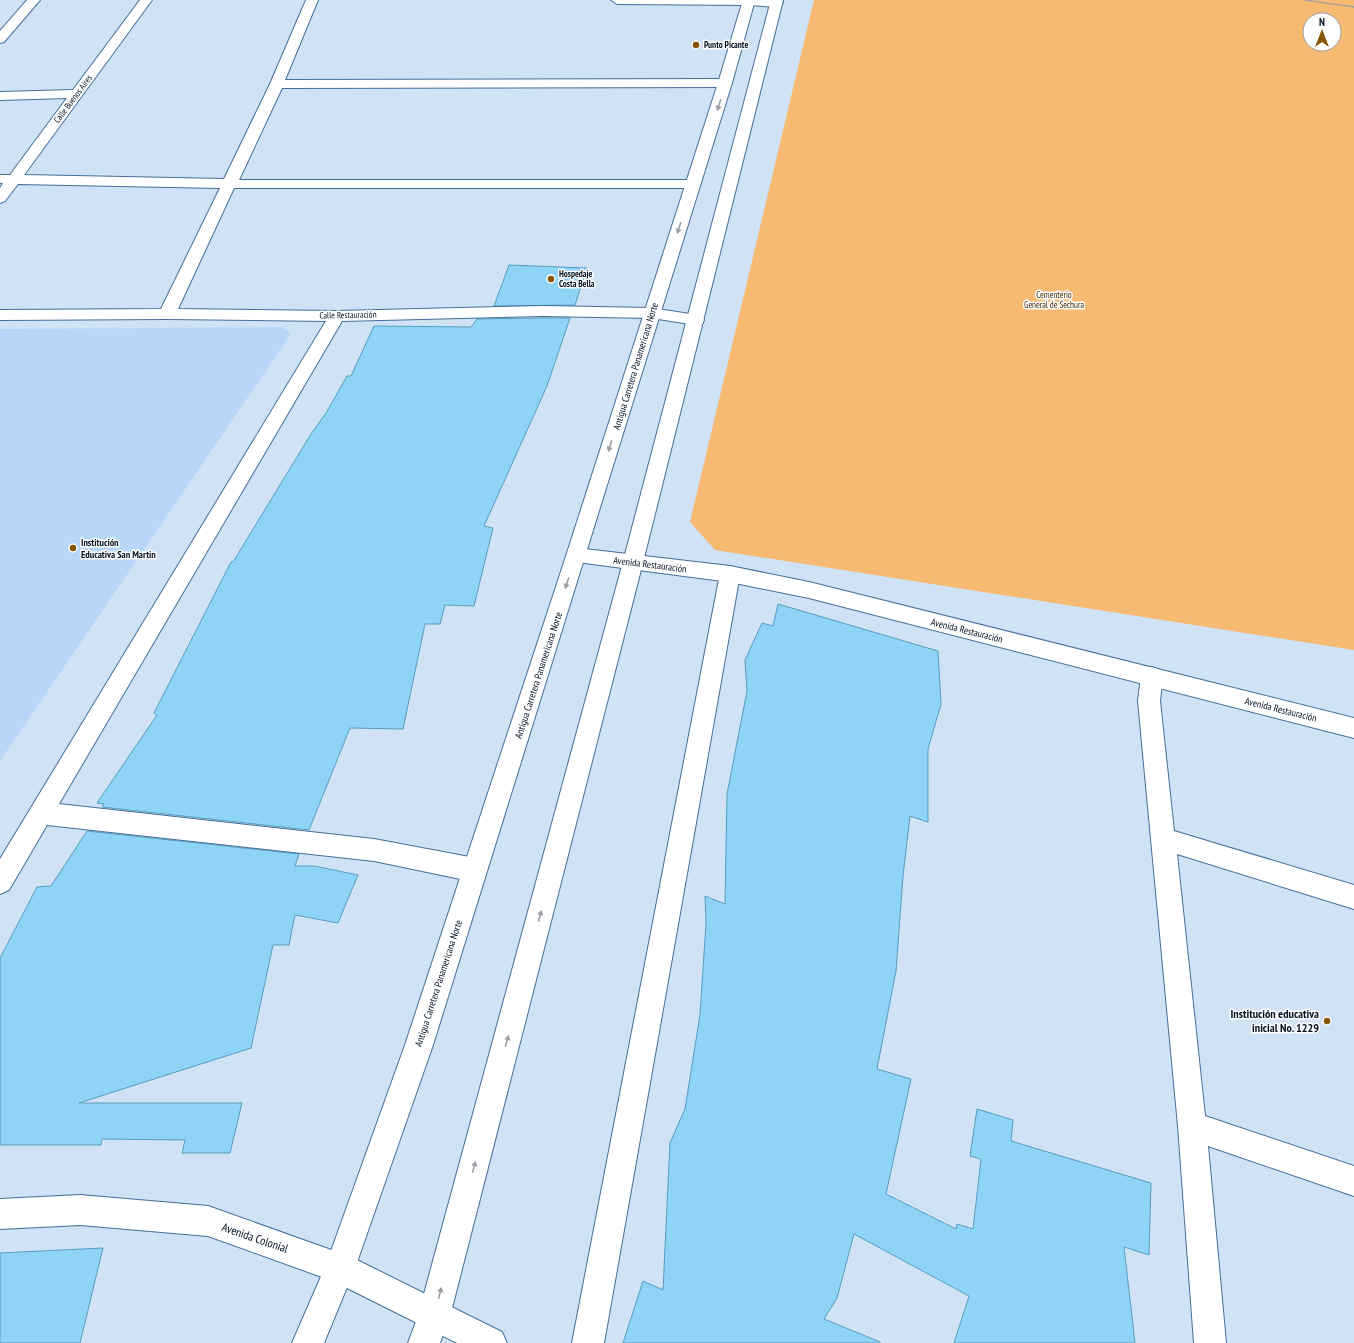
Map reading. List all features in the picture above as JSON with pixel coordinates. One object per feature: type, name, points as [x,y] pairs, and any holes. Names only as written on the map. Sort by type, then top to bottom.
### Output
[{"type":"street","points":[[0,39],[34,0]]},
{"type":"street","name":"Calle Buenos Aires","points":[[0,198],[6,179],[77,94],[146,0]]},
{"type":"street","points":[[167,314],[277,84],[312,0]]},
{"type":"street","points":[[429,1329],[633,562],[777,1],[617,0]]},
{"type":"street","name":"Antigua Carretera Panamericana Norte","points":[[308,1343],[340,1268],[419,1045],[576,556],[725,84],[749,0]]},
{"type":"street","points":[[277,84],[725,84]]},
{"type":"street","points":[[0,96],[77,94]]},
{"type":"street","points":[[6,179],[230,184],[693,184]]},
{"type":"street","name":"Calle Restauración","points":[[0,315],[167,314],[337,316],[543,311],[652,313],[696,320]]},
{"type":"street","points":[[0,882],[337,316]]},
{"type":"street","name":"Avenida Restauración","points":[[576,556],[730,574],[809,590],[1354,728]]},
{"type":"street","points":[[588,1343],[730,574]]},
{"type":"street","points":[[1152,676],[1149,701],[1192,1126],[1210,1343]]},
{"type":"street","points":[[41,813],[374,850],[475,870]]},
{"type":"street","points":[[1164,839],[1354,897]]},
{"type":"street","points":[[1192,1126],[1354,1181]]},
{"type":"street","name":"Avenida Colonial","points":[[0,1214],[80,1210],[208,1222],[340,1268],[429,1329],[491,1343]]},
{"type":"path","points":[[1305,0],[1354,7]]},
{"type":"shaded area","name":"Institución Educativa San Martin","points":[[282,327],[291,334],[0,761],[0,329]]},
{"type":"green space","name":"Cementerio General de Sechura","points":[[814,0],[1354,0],[1354,650],[715,550],[690,522]]},
{"type":"building","points":[[509,265],[587,268],[575,305],[494,306]]},
{"type":"building","points":[[570,318],[547,386],[484,526],[493,528],[474,606],[445,605],[440,624],[425,624],[403,729],[350,728],[309,830],[102,807],[104,804],[97,803],[157,715],[154,713],[231,562],[233,562],[311,434],[326,413],[347,376],[351,376],[374,326],[471,327],[477,319]]},
{"type":"building","points":[[778,604],[938,651],[941,704],[928,749],[928,822],[910,816],[903,876],[896,971],[877,1069],[911,1079],[886,1194],[956,1229],[957,1224],[973,1229],[981,1159],[970,1156],[977,1109],[1013,1120],[1011,1141],[1151,1183],[1149,1255],[1124,1247],[1135,1343],[954,1343],[969,1296],[854,1234],[837,1298],[824,1319],[880,1343],[623,1343],[643,1281],[663,1290],[670,1143],[685,1109],[700,1015],[706,923],[705,896],[725,904],[727,794],[747,691],[745,660],[762,623],[773,626]]},
{"type":"building","points":[[87,831],[299,854],[295,866],[314,866],[358,875],[338,923],[295,915],[289,945],[273,945],[251,1048],[79,1103],[242,1103],[230,1153],[182,1153],[185,1140],[102,1139],[101,1145],[0,1145],[0,958],[37,887],[51,886]]},
{"type":"building","points":[[103,1248],[80,1343],[0,1343],[0,1253]]},
{"type":"place","name":"Punto Picante","points":[[696,45]]},
{"type":"place","name":"Hospedaje Costa Bella","points":[[551,279]]},
{"type":"place","name":"Institución Educativa San Martin","points":[[73,548]]},
{"type":"place","name":"Institución educativa inicial No. 1229","points":[[1327,1021]]}]
